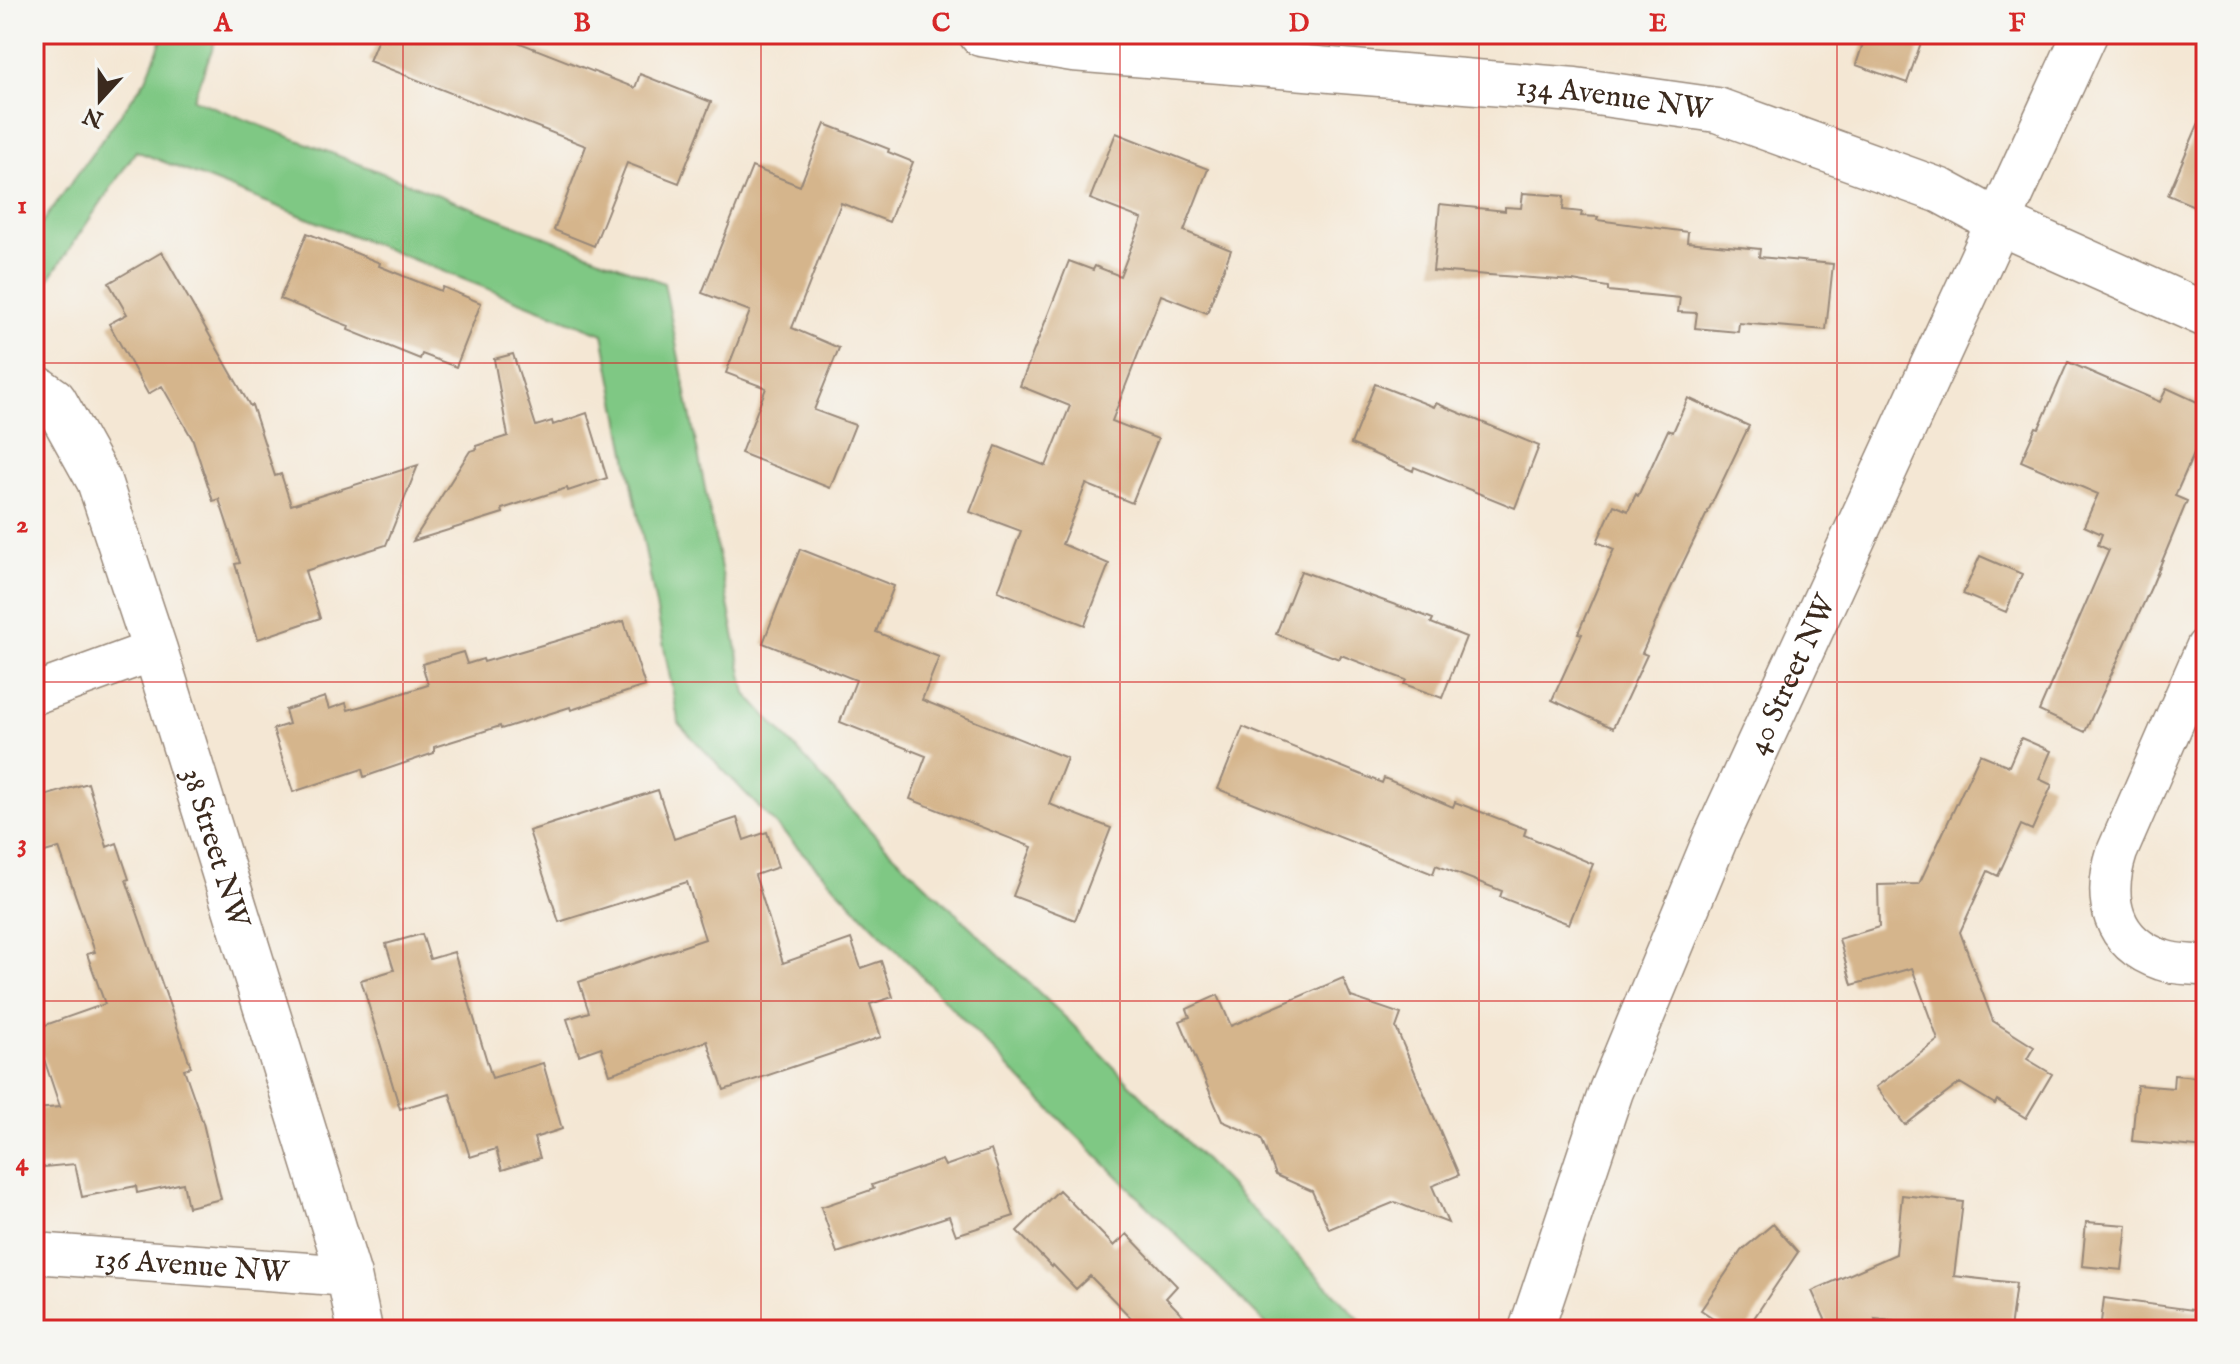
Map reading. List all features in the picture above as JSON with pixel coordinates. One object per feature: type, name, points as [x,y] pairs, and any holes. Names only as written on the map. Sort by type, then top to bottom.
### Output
[{"type":"street","name":"134 Avenue NW","points":[[981,34],[1073,49],[1575,90],[1717,110],[1941,191],[2000,223],[2206,315]]},
{"type":"street","name":"40 Street NW","points":[[1531,1330],[1611,1091],[1716,837],[2085,34]]},
{"type":"street","name":"38 Street NW","points":[[34,386],[54,400],[99,481],[155,650],[349,1276],[360,1330]]},
{"type":"street","points":[[2206,648],[2117,852],[2109,892],[2110,908],[2117,925],[2143,953],[2165,961],[2206,966]]},
{"type":"street","points":[[34,694],[155,650]]},
{"type":"street","name":"136 Avenue NW","points":[[34,1253],[349,1276]]},
{"type":"green space","points":[[164,34],[218,34],[193,99],[664,283],[746,694],[880,841],[1069,1021],[1370,1330],[1272,1330],[1030,1089],[679,724],[603,334],[136,151],[34,301],[34,234],[146,79]]},
{"type":"building","points":[[380,34],[497,34],[635,88],[640,74],[711,102],[679,183],[627,163],[594,246],[554,230],[586,146],[369,61]]},
{"type":"building","points":[[1866,34],[1924,34],[1907,83],[1856,65]]},
{"type":"building","points":[[2206,106],[2206,211],[2168,195]]},
{"type":"building","points":[[825,124],[889,149],[888,152],[913,162],[889,222],[841,203],[792,328],[839,348],[814,410],[855,425],[830,488],[741,453],[766,388],[726,373],[750,311],[702,293],[752,167],[800,186]]},
{"type":"building","points":[[1116,133],[1208,169],[1184,231],[1231,250],[1207,313],[1161,295],[1112,421],[1158,439],[1132,503],[1086,484],[1062,544],[1109,564],[1085,625],[998,591],[1021,531],[970,512],[996,446],[1046,466],[1070,406],[1020,386],[1069,261],[1093,270],[1095,266],[1120,276],[1142,219],[1090,199]]},
{"type":"building","points":[[1523,193],[1564,196],[1563,210],[1582,212],[1581,216],[1598,217],[1597,220],[1688,232],[1687,242],[1760,249],[1759,257],[1833,264],[1826,330],[1739,323],[1738,332],[1695,328],[1697,313],[1678,312],[1680,298],[1608,291],[1608,287],[1573,281],[1433,271],[1440,204],[1505,211],[1505,207],[1521,208]]},
{"type":"building","points":[[307,233],[406,277],[441,291],[443,287],[481,303],[456,367],[422,354],[420,359],[280,299]]},
{"type":"building","points":[[162,252],[252,405],[275,476],[281,474],[291,505],[418,465],[386,545],[305,571],[320,618],[258,639],[235,564],[240,563],[219,499],[213,501],[193,440],[162,386],[148,394],[109,324],[127,314],[109,283]]},
{"type":"building","points":[[513,354],[536,426],[552,421],[553,425],[587,413],[607,478],[502,509],[503,513],[413,541],[470,451],[477,449],[476,446],[508,436],[494,359]]},
{"type":"building","points":[[2068,362],[2160,402],[2167,388],[2206,406],[2206,426],[2175,496],[2187,501],[2085,732],[2039,711],[2109,550],[2098,545],[2102,534],[2084,526],[2098,494],[2021,461]]},
{"type":"building","points":[[1375,384],[1434,407],[1436,403],[1539,446],[1515,508],[1414,467],[1413,471],[1351,444]]},
{"type":"building","points":[[1688,398],[1749,426],[1670,590],[1642,653],[1647,655],[1613,728],[1552,700],[1582,634],[1578,633],[1614,549],[1597,542],[1614,505],[1628,511],[1636,494],[1638,496],[1668,430],[1673,432]]},
{"type":"building","points":[[800,549],[894,586],[876,632],[939,657],[922,700],[1067,758],[1049,804],[1111,828],[1075,920],[1013,896],[1032,847],[910,799],[926,756],[840,722],[856,680],[763,643]]},
{"type":"building","points":[[1980,556],[2022,574],[2006,612],[1963,594]]},
{"type":"building","points":[[1301,571],[1433,619],[1431,623],[1466,637],[1442,698],[1404,684],[1406,680],[1341,655],[1339,659],[1276,634]]},
{"type":"building","points":[[624,621],[645,686],[571,710],[570,707],[434,747],[434,753],[364,777],[362,769],[293,792],[273,729],[289,724],[285,710],[325,697],[329,709],[346,703],[348,710],[428,685],[422,664],[463,652],[467,664],[483,659],[484,662]]},
{"type":"building","points":[[1243,727],[1382,783],[1384,778],[1453,807],[1455,802],[1526,829],[1524,835],[1593,864],[1569,924],[1500,897],[1502,891],[1436,865],[1433,874],[1218,789]]},
{"type":"building","points":[[2021,738],[2051,751],[2039,779],[2052,785],[2032,830],[2021,825],[1998,876],[1988,871],[1960,932],[1993,1021],[2034,1047],[2027,1059],[2052,1074],[2026,1118],[1960,1083],[1905,1125],[1876,1087],[1938,1040],[1912,968],[1852,985],[1839,939],[1879,927],[1878,885],[1919,884],[1980,754],[2009,766]]},
{"type":"building","points":[[88,783],[107,847],[117,843],[129,879],[126,880],[191,1067],[184,1069],[203,1123],[221,1199],[188,1207],[183,1183],[137,1193],[136,1186],[82,1197],[75,1164],[34,1168],[34,1109],[60,1107],[34,1029],[105,1004],[87,954],[95,952],[59,848],[34,855],[34,799]]},
{"type":"building","points":[[658,790],[674,839],[737,818],[744,840],[767,832],[778,867],[755,875],[783,963],[851,939],[861,968],[881,961],[893,997],[870,1004],[881,1037],[724,1090],[707,1041],[610,1074],[601,1047],[579,1055],[567,1019],[589,1012],[579,982],[705,939],[687,882],[559,922],[529,831]]},
{"type":"building","points":[[422,934],[430,959],[454,952],[492,1078],[543,1063],[562,1129],[534,1138],[540,1158],[502,1170],[496,1149],[470,1157],[450,1094],[400,1109],[361,980],[394,970],[386,944]]},
{"type":"building","points":[[1343,978],[1351,997],[1401,1014],[1396,1028],[1459,1175],[1432,1186],[1448,1223],[1395,1202],[1329,1229],[1312,1191],[1276,1175],[1261,1138],[1222,1121],[1180,1021],[1190,1017],[1187,1009],[1218,995],[1231,1026]]},
{"type":"building","points":[[2174,1075],[2206,1078],[2206,1148],[2132,1141],[2137,1085],[2173,1088]]},
{"type":"building","points":[[991,1150],[1014,1216],[956,1235],[949,1216],[837,1253],[821,1207],[874,1189],[872,1185],[942,1160],[945,1166]]},
{"type":"building","points":[[1059,1190],[1114,1246],[1127,1234],[1177,1286],[1166,1298],[1197,1330],[1143,1330],[1090,1276],[1076,1289],[1052,1267],[1017,1231]]},
{"type":"building","points":[[1902,1195],[1963,1202],[1954,1276],[2016,1283],[2010,1330],[1969,1330],[1875,1319],[1879,1330],[1830,1330],[1812,1291],[1896,1254]]},
{"type":"building","points":[[2086,1222],[2127,1225],[2122,1270],[2082,1266]]},
{"type":"building","points":[[1773,1224],[1798,1252],[1746,1330],[1731,1330],[1701,1310],[1741,1251]]},
{"type":"building","points":[[2104,1298],[2201,1311],[2200,1330],[2100,1330]]}]
